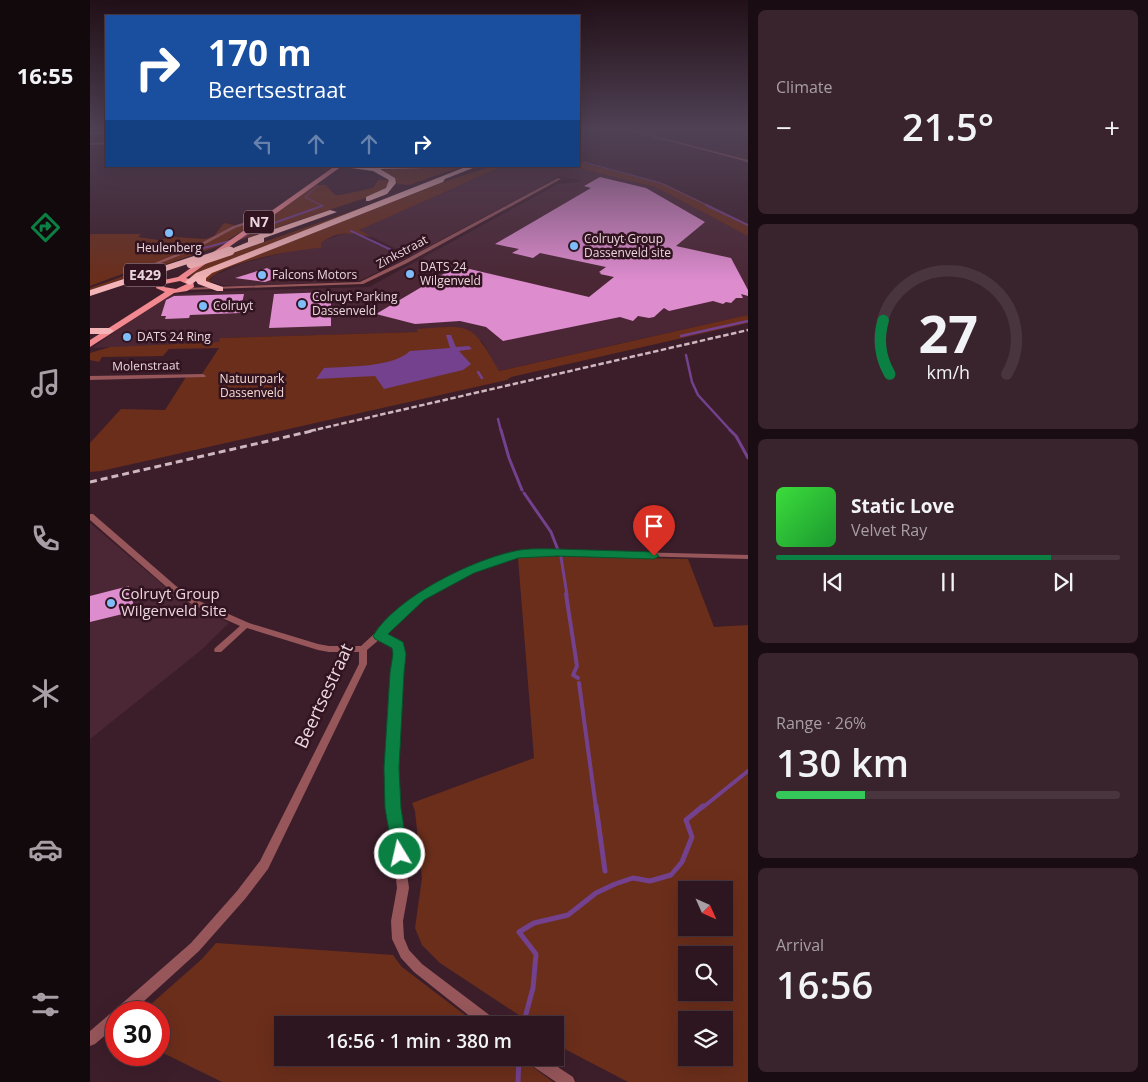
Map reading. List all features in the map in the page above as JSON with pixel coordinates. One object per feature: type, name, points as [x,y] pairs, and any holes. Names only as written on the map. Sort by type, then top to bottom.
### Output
[{"type":"highway","points":[[366,202],[388,190],[392,186],[393,180]]},
{"type":"highway","name":"E429","points":[[90,293],[426,180]]},
{"type":"highway","name":"E429","points":[[90,297],[436,180]]},
{"type":"highway","points":[[189,285],[210,271],[441,180]]},
{"type":"highway","points":[[210,271],[201,277],[201,282],[220,289]]},
{"type":"main road","name":"N7","points":[[162,290],[160,286],[162,283],[180,279],[319,180]]},
{"type":"main road","points":[[180,279],[189,285]]},
{"type":"main road","name":"N7","points":[[95,335],[172,291],[189,285]]},
{"type":"main road","name":"N7","points":[[95,335],[162,290],[172,291]]},
{"type":"street","name":"Zinkstraat","points":[[189,285],[220,289],[341,285],[371,280],[556,180]]},
{"type":"street","points":[[149,266],[195,248],[234,227],[267,217]]},
{"type":"street","name":"Zinkstraat","points":[[189,285],[210,288]]},
{"type":"street","name":"Molenstraat","points":[[90,378],[203,376]]},
{"type":"street","points":[[90,516],[173,588],[196,603],[246,625],[318,647],[363,649]]},
{"type":"street","name":"Beertsestraat","points":[[135,1001],[195,947],[241,895],[264,865],[363,664],[363,649],[380,636],[402,611],[420,597],[470,570],[517,554],[557,552],[748,557]]},
{"type":"street","points":[[218,650],[246,625]]},
{"type":"street","points":[[380,636],[398,645],[400,654],[397,673],[392,768],[393,808],[402,888],[398,939],[405,954],[418,968],[479,1016]]},
{"type":"street","points":[[90,1039],[105,1027]]},
{"type":"street","points":[[545,1066],[568,1082]]},
{"type":"shaded area","points":[[472,180],[552,180],[411,256],[358,230]]},
{"type":"shaded area","points":[[580,180],[628,180],[655,187],[748,236],[748,315],[498,371],[482,341],[418,329],[419,332],[221,338],[219,342],[92,348],[168,295],[198,292],[369,287],[558,184],[581,182]]},
{"type":"shaded area","points":[[349,232],[407,258],[359,281],[236,286],[222,285],[209,281],[215,275],[244,263],[298,249],[320,248],[321,243],[325,240]]},
{"type":"shaded area","points":[[446,335],[451,335],[456,347],[469,346],[472,349],[459,351],[471,364],[463,370],[384,389],[375,376],[316,379],[324,368],[381,363],[402,357],[410,351],[450,348]]},
{"type":"shaded area","points":[[90,523],[176,596],[229,623],[200,651],[90,739]]},
{"type":"green space","points":[[378,180],[389,180],[390,183],[385,189],[374,195],[237,241],[316,185],[326,185],[335,195],[373,188]]},
{"type":"green space","points":[[396,180],[422,180],[409,185],[398,184]]},
{"type":"green space","points":[[448,180],[471,180],[359,230],[372,237],[340,234],[321,243],[321,248],[295,251],[244,262],[217,273],[209,280],[211,282],[204,282],[203,278],[210,273]]},
{"type":"green space","points":[[628,180],[651,180],[665,184],[748,224],[748,236],[655,187]]},
{"type":"green space","points":[[401,194],[191,278],[190,276],[210,261]]},
{"type":"green space","points":[[257,221],[219,246],[90,290],[90,288],[177,257],[141,267],[90,286],[90,234],[141,234],[138,237],[158,240],[174,237],[205,239],[214,236],[224,223],[234,225],[224,231]]},
{"type":"green space","name":"Natuurpark Dassenveld","points":[[748,315],[748,323],[511,377],[507,380],[90,472],[90,443],[121,409],[165,410],[186,377],[202,374],[219,348],[169,349],[163,356],[102,357],[99,362],[90,360],[90,353],[110,347],[219,342],[220,338],[418,332],[417,329],[449,327],[468,330],[475,335],[499,371]]},
{"type":"green space","points":[[535,556],[688,559],[714,627],[748,625],[748,1082],[628,1082],[564,1049],[564,1016],[520,1016],[440,963],[422,945],[415,928],[422,878],[415,811],[412,803],[534,758],[518,558]]},
{"type":"green space","points":[[216,943],[393,955],[402,967],[466,1016],[274,1016],[274,1066],[532,1066],[553,1082],[222,1082],[170,1056],[170,1001],[154,1001],[202,959]]},
{"type":"building","points":[[594,180],[615,180],[646,188],[705,222],[676,246],[731,258],[748,290],[748,296],[741,294],[743,298],[736,298],[731,303],[726,302],[723,304],[713,301],[669,311],[664,308],[654,317],[638,316],[633,321],[620,317],[503,341],[486,327],[460,321],[415,324],[376,314],[457,266],[589,297],[614,277],[600,274],[599,272],[606,267],[540,253],[533,258],[512,253],[519,249],[495,244],[591,188],[584,186]]},
{"type":"building","name":"Falcons Motors","points":[[267,268],[282,276],[265,282],[235,278]]},
{"type":"building","name":"Colruyt Parking Dassenveld","points":[[331,292],[331,326],[269,328],[274,294]]},
{"type":"building","name":"Colruyt","points":[[244,294],[240,313],[190,315],[189,318],[165,319],[166,316],[161,316],[166,300],[174,296]]},
{"type":"building","name":"Colruyt Group Wilgenveld Site","points":[[129,586],[135,611],[90,622],[90,596]]},
{"type":"waterway","points":[[652,180],[709,206]]},
{"type":"waterway","points":[[318,186],[305,197],[323,206]]},
{"type":"waterway","points":[[706,205],[748,225]]},
{"type":"waterway","points":[[239,239],[257,229],[322,206]]},
{"type":"waterway","points":[[351,231],[404,256]]},
{"type":"waterway","points":[[200,249],[230,241]]},
{"type":"waterway","points":[[681,336],[748,321]]},
{"type":"waterway","points":[[686,355],[692,382],[698,395],[731,431]]},
{"type":"waterway","points":[[478,372],[482,378]]},
{"type":"waterway","points":[[498,419],[501,431]]},
{"type":"waterway","points":[[501,430],[509,458],[522,490]]},
{"type":"waterway","points":[[731,431],[736,436],[748,458]]},
{"type":"waterway","points":[[524,493],[551,532],[558,550]]},
{"type":"waterway","points":[[561,557],[567,595]]},
{"type":"waterway","points":[[566,594],[577,666],[573,675],[578,678]]},
{"type":"waterway","points":[[579,683],[596,808]]},
{"type":"waterway","points":[[702,808],[748,771]]},
{"type":"waterway","points":[[596,806],[605,871]]},
{"type":"waterway","points":[[525,1016],[533,988],[536,954],[519,932],[534,923],[568,915],[596,893],[615,884],[633,878],[650,881],[671,875],[682,862],[692,837],[686,820],[703,806]]},
{"type":"waterway","points":[[518,1082],[519,1066]]},
{"type":"railway","points":[[310,431],[748,330]]},
{"type":"railway","points":[[90,482],[316,430]]},
{"type":"place","name":"Heulenberg","points":[[169,233]]},
{"type":"place","name":"Colruyt Group Dassenveld site","points":[[574,246]]},
{"type":"place","name":"DATS 24 Wilgenveld","points":[[410,274]]},
{"type":"place","name":"Falcons Motors","points":[[262,275]]},
{"type":"place","name":"Colruyt Parking Dassenveld","points":[[302,304]]},
{"type":"place","name":"Colruyt","points":[[203,306]]},
{"type":"place","name":"DATS 24 Ring","points":[[127,337]]},
{"type":"place","name":"Colruyt Group Wilgenveld Site","points":[[111,603]]},
{"type":"route","points":[[400,854],[392,790],[397,673],[400,654],[398,645],[386,637],[380,636],[388,625],[420,597],[470,570],[517,554],[557,552],[654,556]]}]
